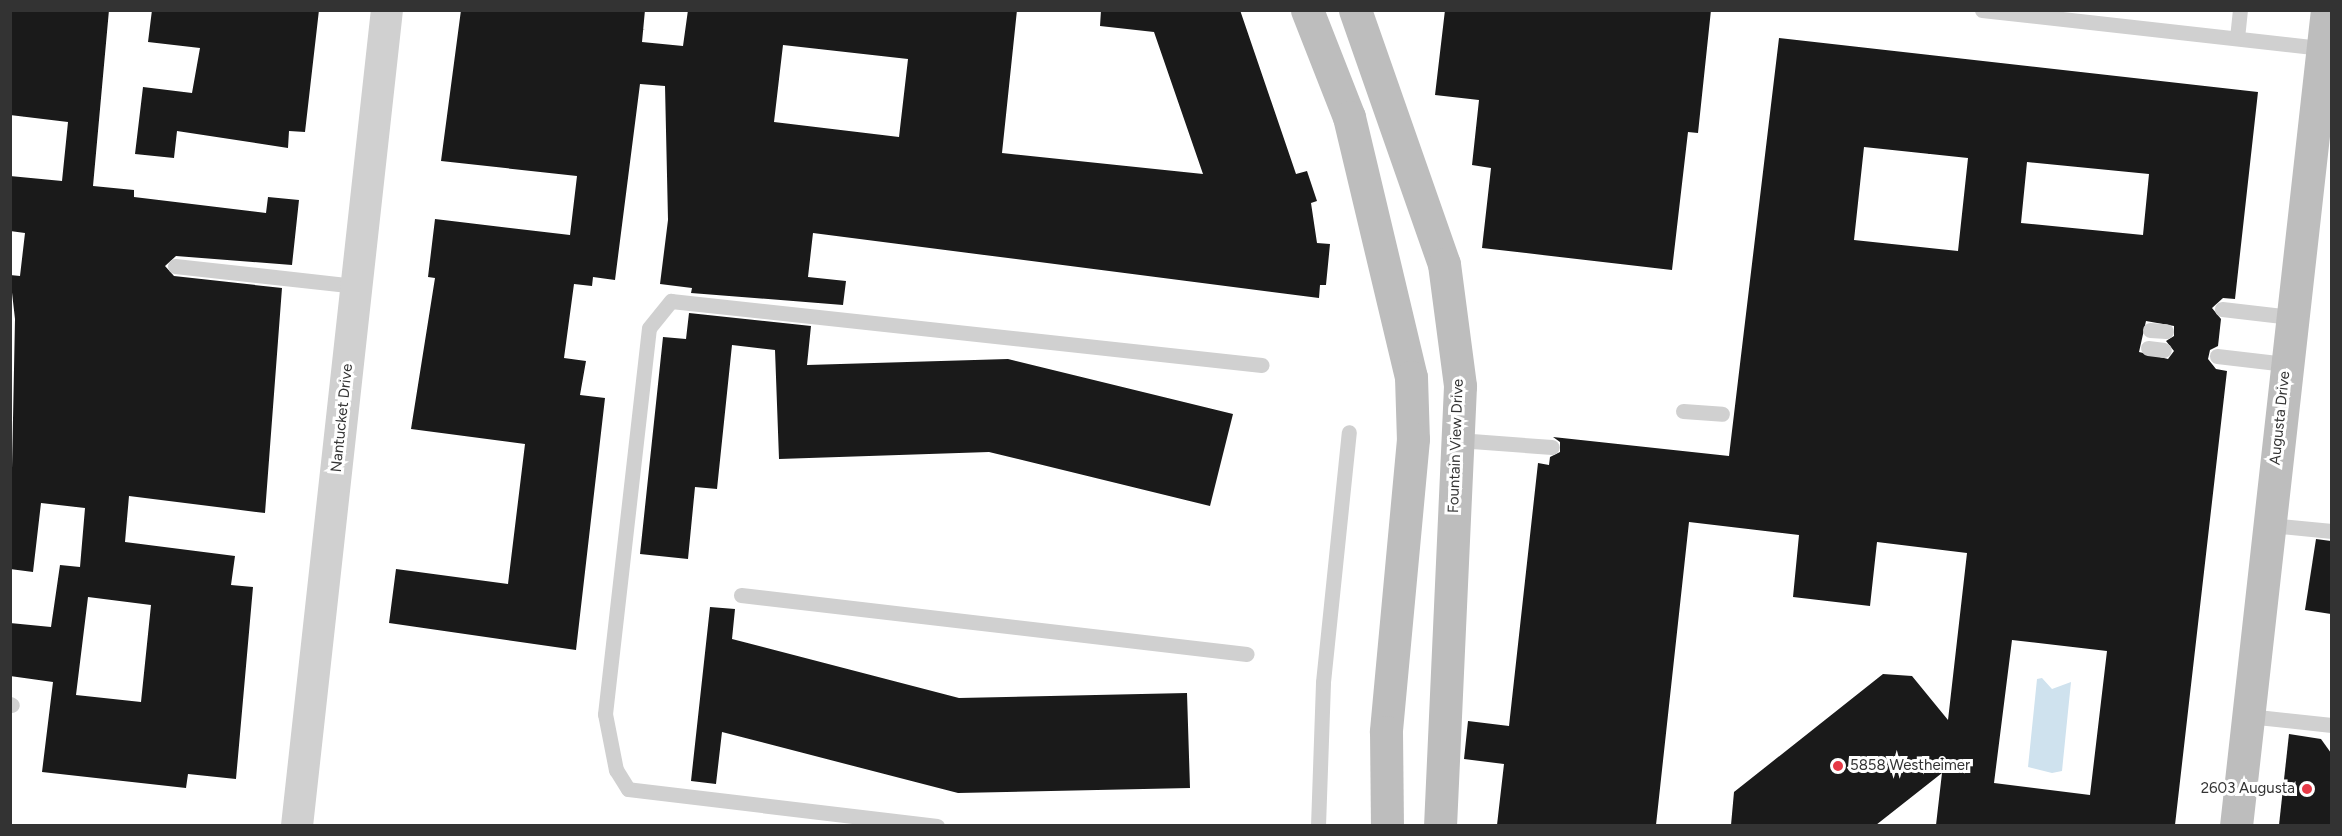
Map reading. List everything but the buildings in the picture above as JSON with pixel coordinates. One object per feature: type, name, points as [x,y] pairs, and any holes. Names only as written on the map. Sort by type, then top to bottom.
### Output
[{"type":"main road","points":[[1307,10],[1349,117],[1411,377],[1413,439],[1386,732],[1387,825]]},
{"type":"main road","name":"Fountain View Drive","points":[[1355,10],[1444,264],[1461,386],[1440,825]]},
{"type":"main road","name":"Augusta Drive","points":[[2236,825],[2290,317],[2326,10]]},
{"type":"main road","points":[[1413,439],[1458,440]]},
{"type":"street","name":"Nantucket Drive","points":[[297,825],[387,10]]},
{"type":"lane","points":[[1982,10],[2322,48]]},
{"type":"lane","points":[[2237,38],[2240,10]]},
{"type":"lane","points":[[175,266],[357,286]]},
{"type":"lane","points":[[938,825],[627,789],[616,770],[604,714],[649,327],[671,301],[1262,365]]},
{"type":"lane","points":[[2222,309],[2290,317]]},
{"type":"lane","points":[[2150,330],[2166,331]]},
{"type":"lane","points":[[2148,348],[2164,350]]},
{"type":"lane","points":[[2217,356],[2286,364]]},
{"type":"lane","points":[[1683,411],[1722,414]]},
{"type":"lane","points":[[1318,825],[1323,682],[1349,432]]},
{"type":"lane","points":[[1458,440],[1552,447]]},
{"type":"lane","points":[[2269,525],[2331,531]]},
{"type":"lane","points":[[741,595],[1247,654]]},
{"type":"lane","points":[[2248,716],[2331,725]]},
{"type":"water","points":[[2042,678],[2052,689],[2071,682],[2062,771],[2052,773],[2028,767],[2037,679]]},
{"type":"place","name":"5858 Westheimer","points":[[1838,766]]},
{"type":"place","name":"2603 Augusta","points":[[2307,789]]}]
